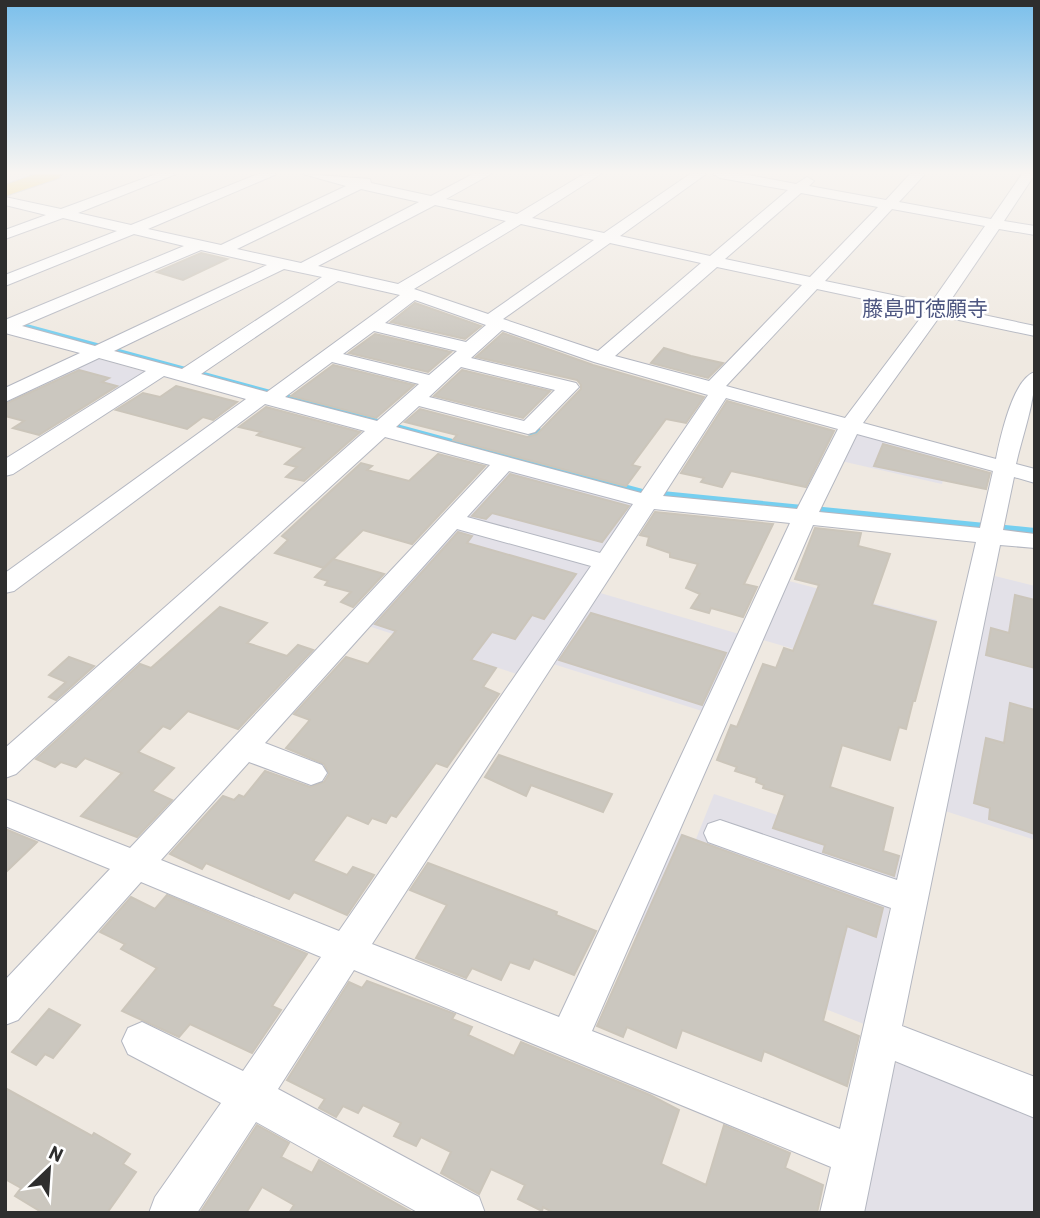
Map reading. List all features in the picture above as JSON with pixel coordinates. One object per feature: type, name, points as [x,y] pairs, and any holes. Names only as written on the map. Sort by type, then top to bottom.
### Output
[{"type":"street","points":[[5,281],[133,231]]},
{"type":"street","points":[[139,231],[407,292],[601,358],[1035,476]]},
{"type":"street","points":[[222,250],[262,231]]},
{"type":"street","points":[[303,268],[374,231]]},
{"type":"street","points":[[5,585],[329,356],[370,326],[407,292],[502,231]]},
{"type":"street","points":[[570,231],[1035,331]]},
{"type":"street","points":[[5,766],[435,382],[494,322],[619,231]]},
{"type":"street","points":[[601,358],[749,231]]},
{"type":"street","points":[[171,1213],[650,496],[715,391],[864,231]]},
{"type":"street","points":[[568,1040],[808,511],[850,426],[991,231]]},
{"type":"street","points":[[9,326],[199,245]]},
{"type":"street","points":[[5,396],[283,263]]},
{"type":"street","points":[[190,373],[336,275]]},
{"type":"street","points":[[9,326],[103,349],[162,369],[190,373],[386,425],[504,463],[650,496],[992,530],[1035,541]]},
{"type":"street","points":[[370,326],[569,387],[528,428],[415,400]]},
{"type":"street","points":[[329,356],[435,382]]},
{"type":"street","points":[[5,469],[162,369]]},
{"type":"street","points":[[842,1213],[1016,416],[1035,378]]},
{"type":"street","points":[[5,1007],[504,463]]},
{"type":"street","points":[[451,520],[606,562]]},
{"type":"street","points":[[243,747],[311,773]]},
{"type":"street","points":[[5,812],[855,1156]]},
{"type":"street","points":[[720,833],[911,900]]},
{"type":"street","points":[[881,1036],[1035,1098]]},
{"type":"street","points":[[142,1041],[250,1096],[463,1213]]},
{"type":"shaded area","points":[[99,359],[145,372],[118,391],[59,376]]},
{"type":"shaded area","points":[[853,433],[950,456],[942,484],[841,461]]},
{"type":"shaded area","points":[[515,471],[630,502],[635,507],[520,675],[365,625],[498,477]]},
{"type":"shaded area","points":[[995,576],[1035,586],[1035,840],[942,810]]},
{"type":"shaded area","points":[[789,581],[937,620],[920,686],[763,640]]},
{"type":"shaded area","points":[[597,592],[739,634],[702,711],[550,663]]},
{"type":"shaded area","points":[[714,794],[901,856],[864,1024],[635,935],[678,833],[696,839]]},
{"type":"shaded area","points":[[908,1057],[1035,1109],[1035,1213],[862,1213],[892,1066]]},
{"type":"building","points":[[201,253],[227,259],[183,280],[157,272]]},
{"type":"building","points":[[415,303],[481,326],[465,339],[391,322]]},
{"type":"building","points":[[503,333],[593,365],[704,397],[686,423],[666,419],[632,465],[640,467],[626,486],[453,440],[457,435],[405,422],[420,409],[527,437],[537,434],[581,389],[581,385],[577,380],[476,357]]},
{"type":"building","points":[[375,334],[451,352],[428,372],[349,353]]},
{"type":"building","points":[[664,348],[723,363],[708,378],[651,363]]},
{"type":"building","points":[[333,365],[414,385],[376,418],[291,396]]},
{"type":"building","points":[[79,370],[109,378],[102,382],[117,386],[39,435],[13,428],[24,421],[5,416],[5,404]]},
{"type":"building","points":[[462,370],[550,391],[523,418],[434,396]]},
{"type":"building","points":[[176,386],[237,402],[213,420],[203,417],[187,429],[116,410],[143,393],[160,397]]},
{"type":"building","points":[[727,401],[834,431],[806,487],[731,471],[722,487],[701,482],[704,478],[681,473]]},
{"type":"building","points":[[266,407],[360,432],[304,481],[286,477],[297,467],[285,464],[304,448],[239,427]]},
{"type":"building","points":[[883,444],[990,473],[986,489],[874,466]]},
{"type":"building","points":[[438,454],[485,466],[412,544],[363,530],[324,568],[275,553],[288,540],[282,536],[361,463],[372,466],[367,470],[409,481]]},
{"type":"building","points":[[510,474],[629,506],[602,542],[492,513],[486,519],[472,516]]},
{"type":"building","points":[[655,512],[773,524],[744,584],[757,587],[743,617],[711,608],[709,613],[691,608],[700,594],[686,588],[698,564],[670,557],[670,553],[647,545],[649,537],[640,535]]},
{"type":"building","points":[[815,528],[861,533],[858,546],[890,554],[872,605],[936,622],[906,729],[899,727],[890,760],[842,745],[830,787],[893,808],[883,851],[899,856],[894,876],[823,852],[825,845],[773,828],[785,795],[763,788],[764,785],[756,782],[757,778],[735,771],[737,767],[717,760],[731,725],[737,727],[763,664],[776,668],[784,648],[793,651],[819,585],[795,579]]},
{"type":"building","points":[[458,532],[472,536],[467,543],[576,574],[544,619],[532,615],[515,639],[492,632],[471,660],[496,668],[483,687],[499,694],[447,767],[436,763],[396,817],[391,815],[386,823],[372,818],[368,824],[347,815],[313,861],[347,875],[353,867],[374,875],[347,915],[294,892],[289,899],[206,863],[202,869],[170,854],[223,796],[234,800],[239,795],[244,797],[265,771],[310,787],[324,782],[329,774],[324,764],[286,748],[310,720],[294,714],[346,657],[368,664],[396,631],[375,624]]},
{"type":"building","points":[[333,559],[384,574],[353,607],[341,602],[351,592],[325,585],[328,581],[315,577]]},
{"type":"building","points":[[1015,595],[1035,600],[1035,668],[986,655],[991,628],[1009,633]]},
{"type":"building","points":[[220,607],[267,623],[247,643],[287,656],[298,645],[313,650],[238,729],[188,711],[170,729],[163,726],[138,752],[174,768],[152,791],[172,800],[137,837],[81,816],[122,773],[85,758],[76,767],[61,762],[55,767],[36,759],[140,664],[151,668]]},
{"type":"building","points":[[591,613],[726,653],[702,705],[559,660]]},
{"type":"building","points":[[69,657],[94,666],[56,700],[49,697],[66,682],[49,675]]},
{"type":"building","points":[[1010,703],[1035,710],[1035,834],[989,819],[990,808],[974,803],[986,738],[1004,743]]},
{"type":"building","points":[[499,755],[612,794],[603,812],[531,785],[526,796],[485,777]]},
{"type":"building","points":[[5,829],[37,842],[5,873]]},
{"type":"building","points":[[682,835],[883,908],[876,937],[847,926],[823,1021],[859,1036],[847,1086],[764,1051],[761,1061],[682,1030],[676,1048],[627,1027],[623,1037],[597,1026]]},
{"type":"building","points":[[428,863],[557,912],[556,915],[596,931],[574,975],[534,959],[529,969],[510,962],[501,980],[472,968],[466,978],[416,958],[447,905],[410,890]]},
{"type":"building","points":[[167,895],[307,954],[272,1006],[281,1010],[252,1053],[190,1024],[179,1037],[122,1011],[157,968],[121,949],[125,944],[100,932],[131,897],[155,909]]},
{"type":"building","points":[[367,981],[455,1014],[452,1019],[472,1027],[468,1035],[514,1056],[521,1042],[650,1095],[679,1110],[661,1164],[706,1185],[724,1125],[790,1153],[785,1168],[823,1185],[817,1213],[554,1213],[543,1207],[542,1211],[518,1199],[525,1185],[491,1169],[479,1194],[441,1173],[451,1152],[421,1137],[416,1146],[394,1136],[401,1123],[363,1105],[358,1113],[343,1106],[336,1117],[319,1108],[325,1099],[287,1080],[349,982],[362,988]]},
{"type":"building","points":[[49,1009],[80,1025],[53,1058],[45,1054],[36,1065],[12,1052]]},
{"type":"building","points":[[5,1088],[130,1154],[123,1164],[136,1172],[107,1213],[43,1213],[15,1196],[21,1188],[5,1179]]},
{"type":"building","points":[[257,1125],[289,1143],[281,1157],[312,1173],[319,1160],[413,1213],[289,1213],[294,1205],[262,1187],[246,1213],[200,1213]]},
{"type":"waterway","points":[[17,324],[491,452]]},
{"type":"waterway","points":[[527,441],[538,429]]},
{"type":"waterway","points":[[485,450],[642,492],[1035,531]]},
{"type":"district","name":"藤島町徳願寺","points":[[925,309]]}]
